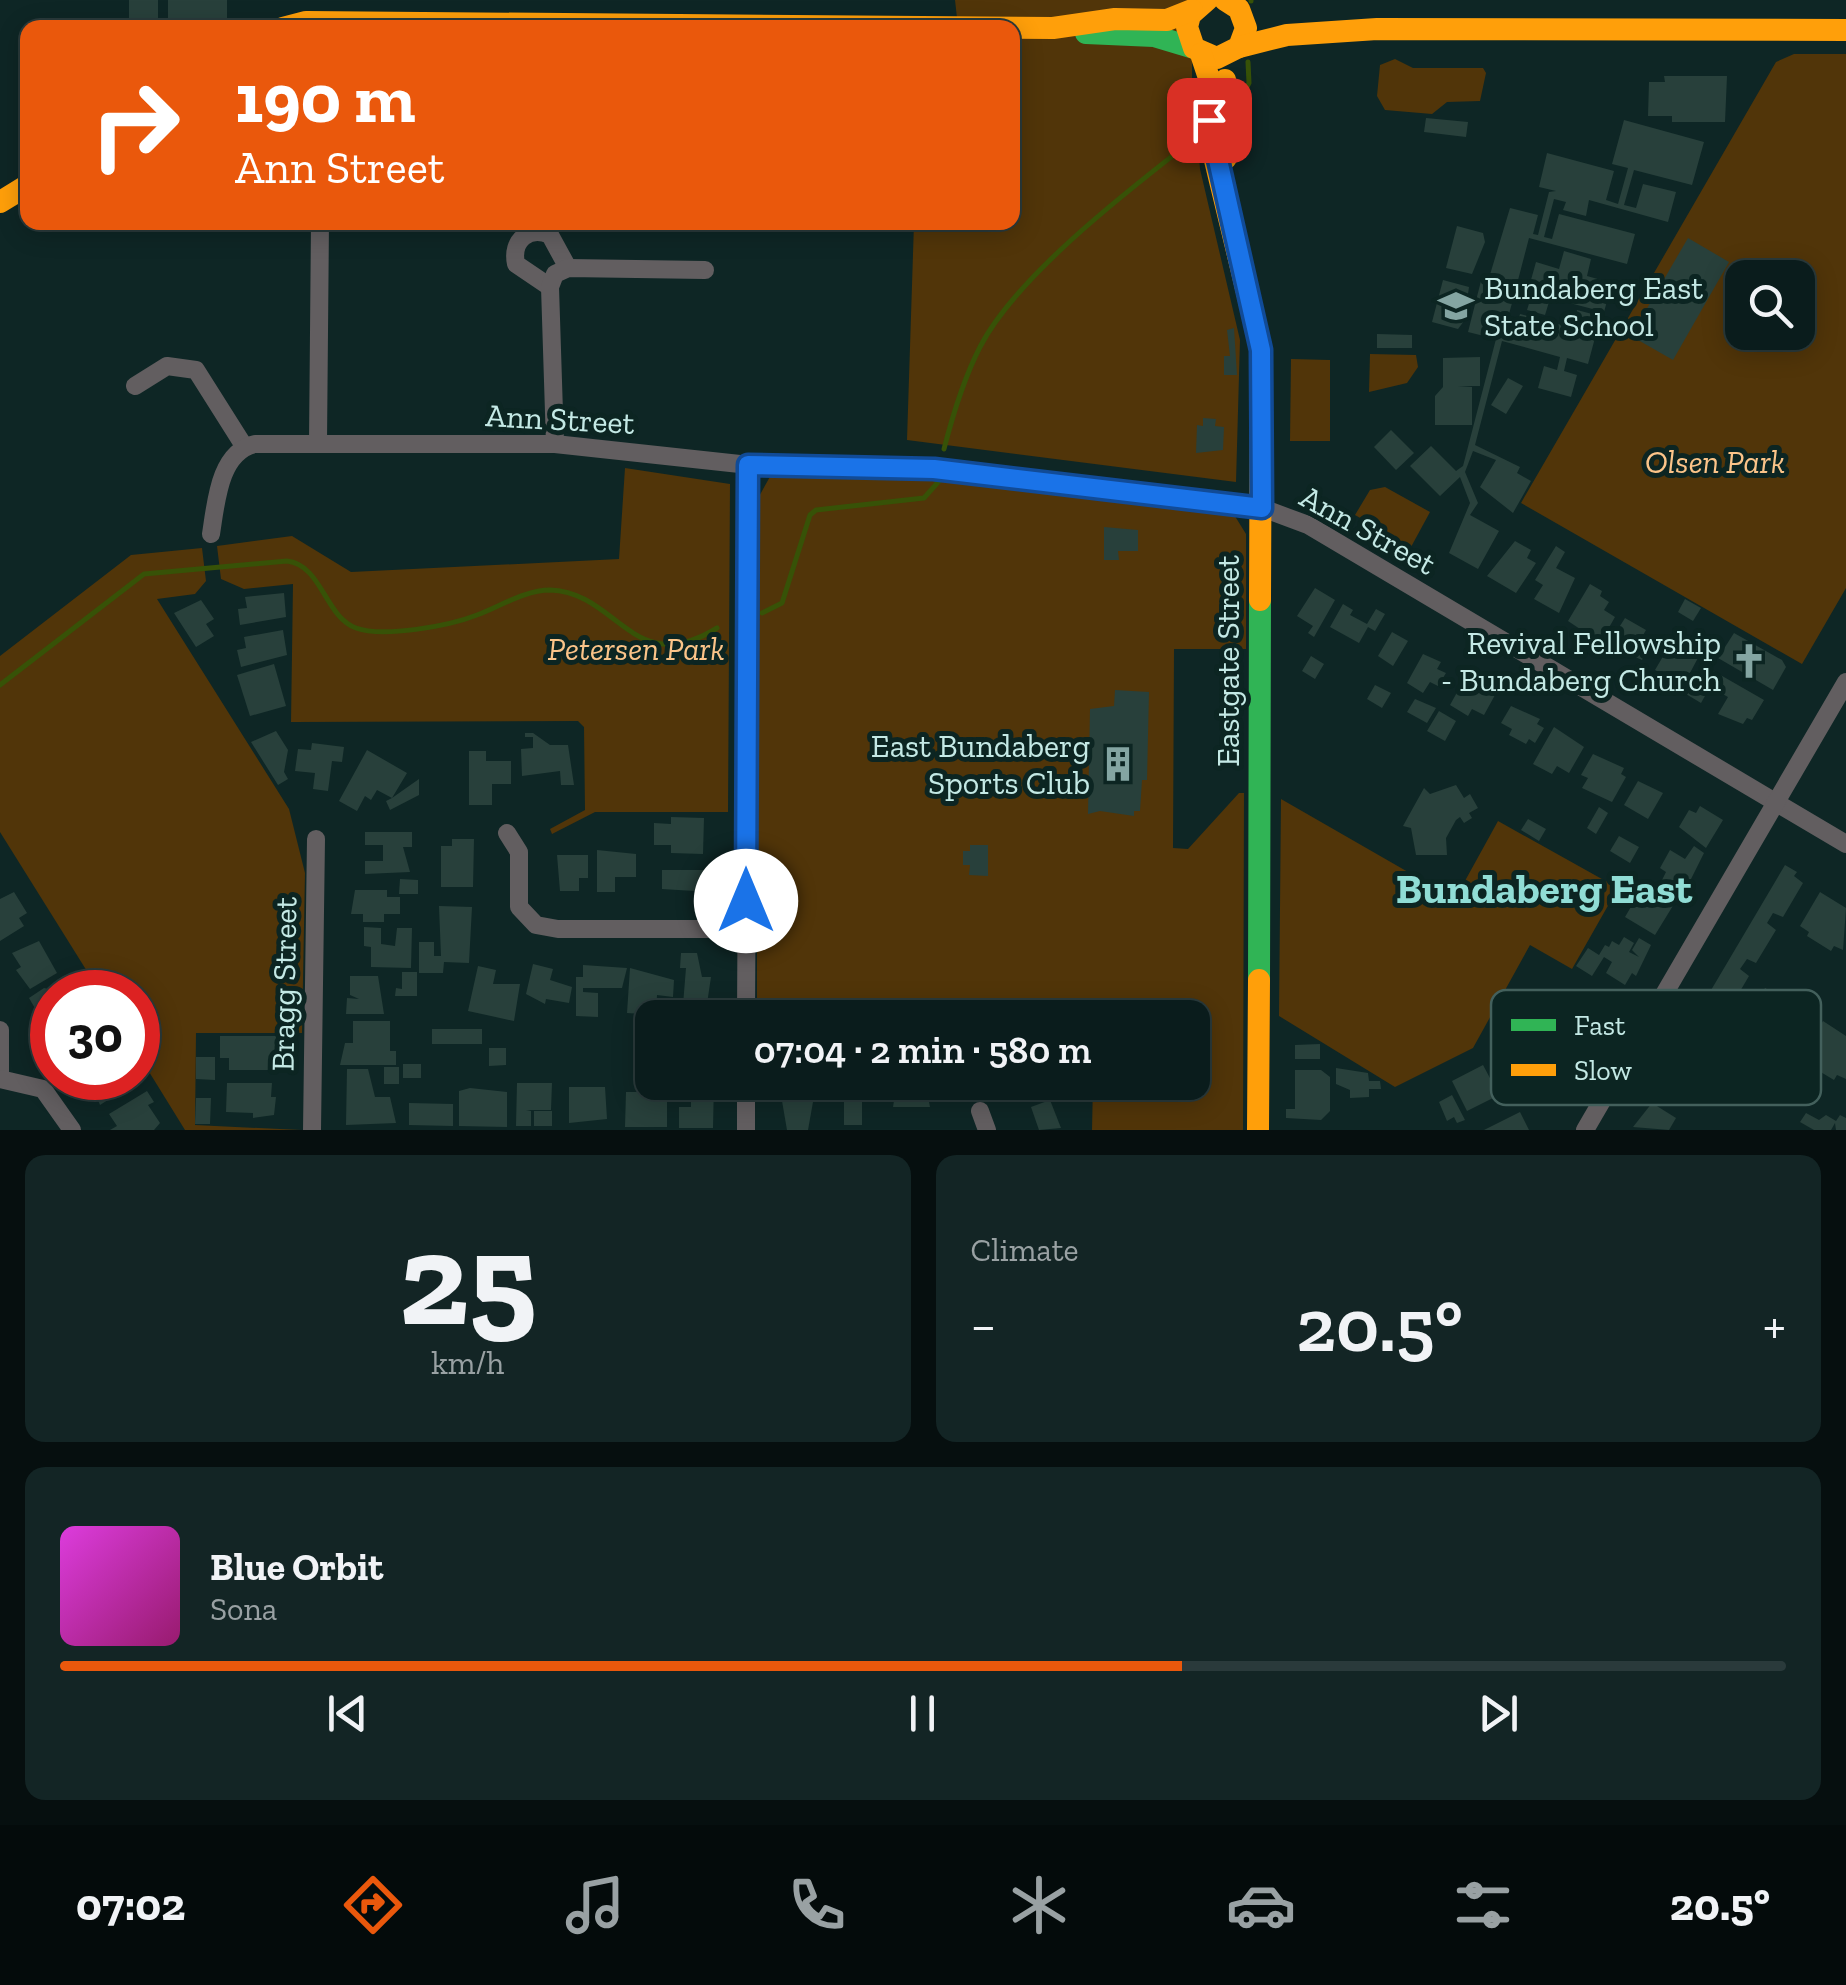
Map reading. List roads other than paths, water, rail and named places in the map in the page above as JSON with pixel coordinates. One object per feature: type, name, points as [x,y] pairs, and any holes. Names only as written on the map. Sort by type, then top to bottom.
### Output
[{"type":"street","points":[[1232,3],[1267,22],[1334,22],[1377,29]]},
{"type":"street","name":"Eastgate Street","points":[[1226,197],[1225,78],[1246,28],[1232,3]]},
{"type":"street","points":[[1053,28],[1115,19],[1166,20],[1200,4]]},
{"type":"street","name":"Eastgate Street","points":[[1200,4],[1186,30],[1210,81],[1212,148],[1261,350],[1258,1130]]},
{"type":"street","points":[[1020,28],[1154,36],[1217,58],[1269,35],[1317,36],[1377,29],[1846,30]]},
{"type":"street","points":[[318,443],[320,230]]},
{"type":"street","points":[[550,288],[516,264],[515,248],[523,236],[537,231],[550,236],[568,268]]},
{"type":"street","points":[[555,444],[550,288],[555,274],[568,268],[705,270]]},
{"type":"street","points":[[136,386],[168,366],[196,370],[244,446],[228,464],[212,534]]},
{"type":"street","name":"Ann Street","points":[[244,446],[555,444],[748,465],[934,469],[1262,508],[1308,525],[1846,844]]},
{"type":"street","points":[[746,1000],[748,465]]},
{"type":"street","points":[[1667,990],[1846,682]]},
{"type":"street","points":[[508,833],[520,852],[519,907],[536,925],[558,929],[746,929]]},
{"type":"street","name":"Bragg Street","points":[[312,1130],[316,839]]},
{"type":"street","points":[[0,1030],[0,1076],[43,1089],[72,1130]]},
{"type":"street","points":[[746,1100],[746,1130]]},
{"type":"street","points":[[1586,1130],[1600,1105]]},
{"type":"street","points":[[980,1111],[987,1130]]},
{"type":"waterway","points":[[1238,105],[1249,83],[1248,62]]},
{"type":"waterway","points":[[944,449],[968,372],[997,320],[1019,292],[1074,237],[1189,143]]},
{"type":"waterway","points":[[762,613],[782,603],[810,515],[816,510],[924,498],[940,480]]},
{"type":"waterway","points":[[0,685],[144,574],[287,561],[308,572],[346,622],[368,631],[399,631],[450,623],[522,596],[550,590],[573,594],[645,639],[665,644],[688,641],[717,628]]},
{"type":"place","name":"Bundaberg East State School","points":[[1456,306]]},
{"type":"place","name":"Revival Fellowship - Bundaberg Church","points":[[1749,661]]},
{"type":"place","name":"East Bundaberg Sports Club","points":[[1118,764]]},
{"type":"district","name":"Bundaberg East","points":[[1544,888]]},
{"type":"park label","name":"Olsen Park","points":[[1715,462]]},
{"type":"park label","name":"Petersen Park","points":[[636,649]]}]
